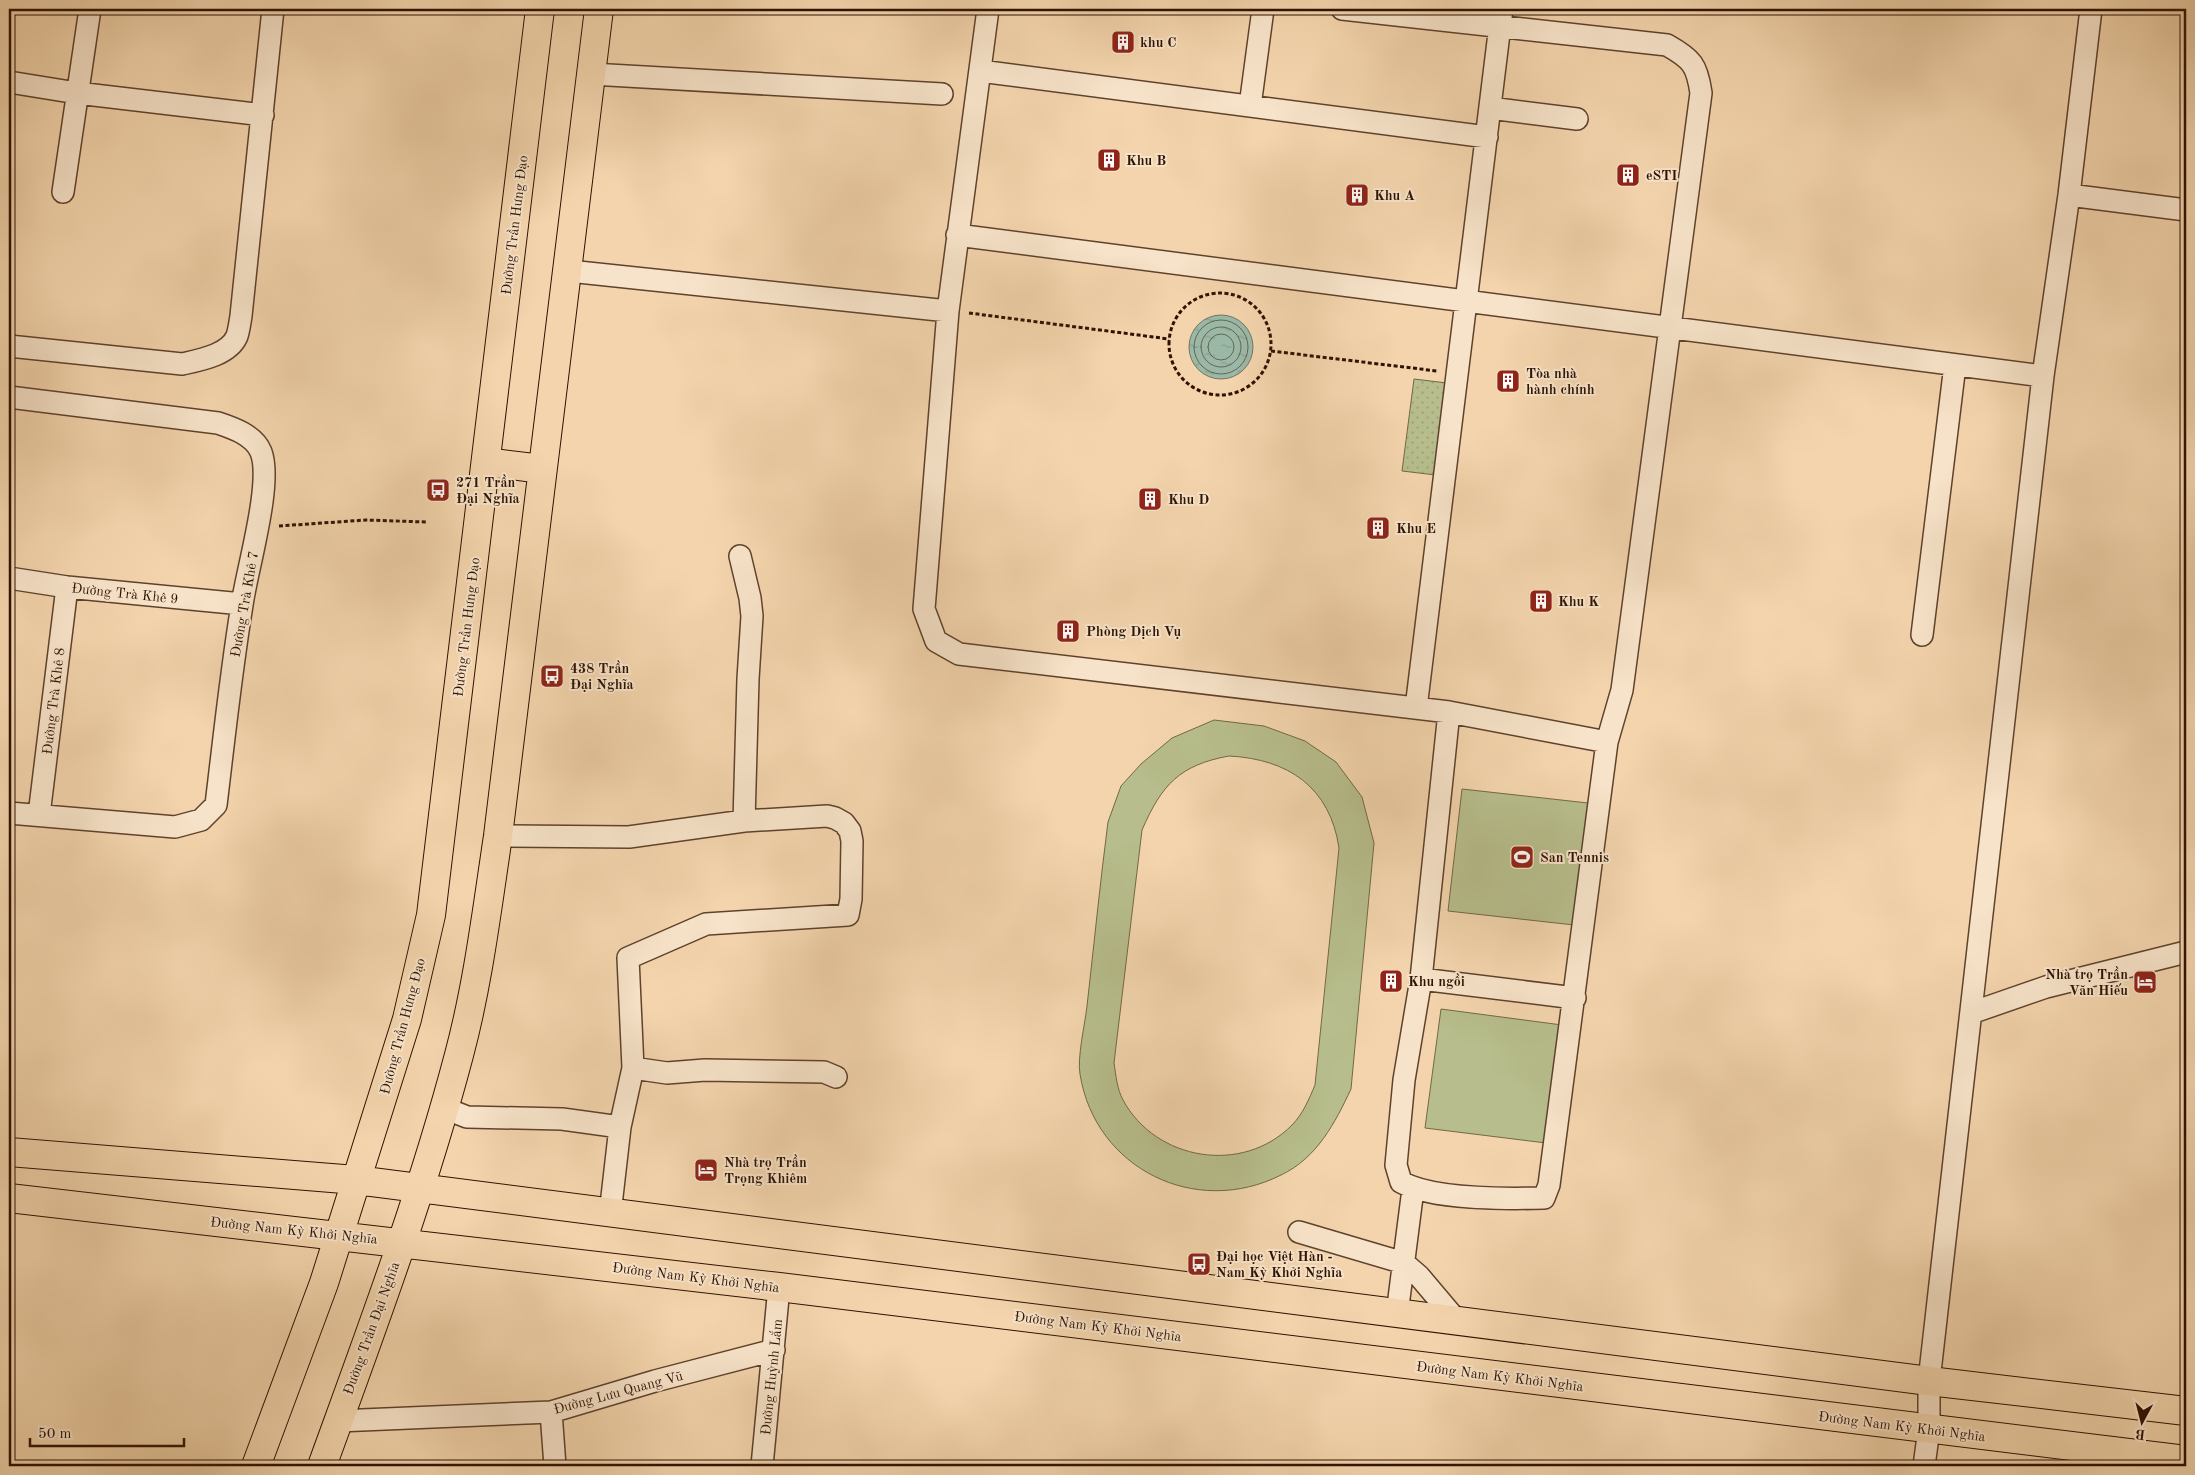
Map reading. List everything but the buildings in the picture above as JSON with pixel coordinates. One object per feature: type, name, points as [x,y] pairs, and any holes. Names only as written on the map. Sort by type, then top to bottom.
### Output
[{"type":"main road","name":"Đường Trần Hưng Đạo","points":[[338,1235],[407,1019],[430,915],[540,9]]},
{"type":"main road","points":[[419,1190],[460,1053],[478,965],[498,836],[600,9]]},
{"type":"main road","points":[[486,462],[542,469]]},
{"type":"main road","points":[[9,1152],[356,1180],[419,1190],[1398,1314],[1929,1381],[2186,1411]]},
{"type":"main road","name":"Đường Trần Đại Nghĩa","points":[[322,1466],[419,1190]]},
{"type":"main road","name":"Đường Nam Kỳ Khởi Nghĩa","points":[[9,1198],[780,1287],[2186,1460]]},
{"type":"main road","points":[[256,1466],[324,1283],[338,1235]]},
{"type":"street","points":[[63,192],[90,9]]},
{"type":"street","points":[[9,346],[182,364],[205,358],[224,350],[236,337],[241,316],[273,9]]},
{"type":"street","points":[[988,9],[948,310],[924,609],[936,641],[959,654],[1448,712],[1607,742]]},
{"type":"street","points":[[1250,106],[1263,9]]},
{"type":"street","points":[[1342,9],[1501,18],[1667,45],[1685,55],[1698,70],[1702,93],[1622,690],[1607,742],[1556,1141],[1549,1185],[1544,1198],[1499,1200],[1413,1189],[1401,1182],[1396,1166],[1404,1080],[1421,979],[1448,712]]},
{"type":"street","points":[[1924,1466],[1929,1429],[1929,1381],[2043,376],[2069,195],[2091,9]]},
{"type":"street","points":[[1416,708],[1501,18]]},
{"type":"street","points":[[980,71],[1487,137]]},
{"type":"street","points":[[591,74],[942,94]]},
{"type":"street","points":[[9,82],[77,94],[263,115]]},
{"type":"street","points":[[1490,108],[1577,119]]},
{"type":"street","points":[[2069,195],[2186,210]]},
{"type":"street","points":[[957,235],[2043,376]]},
{"type":"street","points":[[569,271],[948,310]]},
{"type":"street","points":[[1922,635],[1955,365]]},
{"type":"street","name":"Đường Trà Khê 7","points":[[9,397],[202,420],[236,429],[250,439],[260,450],[264,463],[258,526],[242,604],[216,805],[201,820],[175,827],[9,813]]},
{"type":"street","points":[[740,556],[750,598],[752,616],[747,689],[744,821]]},
{"type":"street","name":"Đường Trà Khê 9","points":[[9,578],[67,587],[242,604]]},
{"type":"street","name":"Đường Trà Khê 8","points":[[39,815],[67,587]]},
{"type":"street","points":[[498,836],[629,837],[744,821],[827,816],[844,823],[850,831],[852,841],[851,899],[848,916],[706,924],[628,958],[633,1068],[620,1127],[610,1214]]},
{"type":"street","points":[[1971,1013],[2046,987],[2186,952]]},
{"type":"street","points":[[1421,979],[1575,998]]},
{"type":"street","points":[[633,1068],[667,1074],[705,1070],[824,1072],[836,1078]]},
{"type":"street","points":[[444,1108],[467,1117],[562,1119],[620,1127]]},
{"type":"street","points":[[1398,1314],[1413,1189]]},
{"type":"street","points":[[1299,1232],[1404,1263],[1419,1276],[1457,1321]]},
{"type":"street","name":"Đường Huỳnh Lắm","points":[[762,1466],[780,1287]]},
{"type":"street","name":"Đường Lưu Quang Vũ","points":[[338,1421],[551,1412],[655,1381],[774,1350]]},
{"type":"street","points":[[551,1412],[555,1466]]},
{"type":"path","points":[[1226,293],[1241,297],[1255,306],[1265,319],[1271,334],[1271,351],[1266,366],[1258,379],[1238,392],[1214,395],[1199,391],[1185,382],[1175,370],[1170,355],[1169,339],[1177,317],[1194,300],[1209,294],[1226,293]]},
{"type":"path","points":[[948,310],[1169,339]]},
{"type":"path","points":[[1271,351],[1457,373]]},
{"type":"path","points":[[258,526],[366,520],[426,522]]},
{"type":"green space","points":[[1414,379],[1447,383],[1436,475],[1402,471]]},
{"type":"green space","points":[[1214,720],[1264,726],[1305,741],[1336,762],[1362,797],[1374,843],[1351,1089],[1324,1138],[1305,1159],[1281,1175],[1249,1187],[1216,1191],[1184,1187],[1154,1176],[1128,1159],[1106,1136],[1089,1107],[1080,1074],[1080,1050],[1087,1006],[1108,822],[1121,786],[1141,764],[1172,738]],"holes":[[[1229,756],[1250,758],[1287,770],[1303,780],[1316,793],[1326,808],[1334,827],[1339,848],[1315,1085],[1296,1121],[1272,1141],[1250,1151],[1226,1155],[1201,1154],[1178,1148],[1156,1137],[1138,1121],[1123,1100],[1117,1082],[1114,1063],[1142,830],[1149,814],[1165,789],[1185,771],[1212,760]]]},
{"type":"green space","name":"San Tennis","points":[[1462,789],[1597,804],[1583,926],[1448,911]]},
{"type":"green space","points":[[1441,1009],[1562,1025],[1546,1143],[1425,1128]]},
{"type":"water","points":[[1221,315],[1239,321],[1247,329],[1253,347],[1247,365],[1239,373],[1221,379],[1203,373],[1195,365],[1189,347],[1195,329],[1203,321]]},
{"type":"place","name":"khu C","points":[[1123,42]]},
{"type":"place","name":"Khu B","points":[[1109,160]]},
{"type":"place","name":"eSTI","points":[[1628,175]]},
{"type":"place","name":"Khu A","points":[[1357,195]]},
{"type":"place","name":"Tòa nhà hành chính","points":[[1508,381]]},
{"type":"place","name":"271 Trần Đại Nghĩa","points":[[438,490]]},
{"type":"place","name":"Khu D","points":[[1150,499]]},
{"type":"place","name":"Khu E","points":[[1378,528]]},
{"type":"place","name":"Khu K","points":[[1541,601]]},
{"type":"place","name":"Phòng Dịch Vụ","points":[[1068,631]]},
{"type":"place","name":"438 Trần Đại Nghĩa","points":[[552,676]]},
{"type":"place","name":"San Tennis","points":[[1522,857]]},
{"type":"place","name":"Khu ngồi","points":[[1391,981]]},
{"type":"place","name":"Nhà trọ Trần Văn Hiếu","points":[[2145,982]]},
{"type":"place","name":"Nhà trọ Trần Trọng Khiêm","points":[[706,1170]]},
{"type":"place","name":"Đại học Việt Hàn - Nam Kỳ Khởi Nghĩa","points":[[1199,1264]]}]
